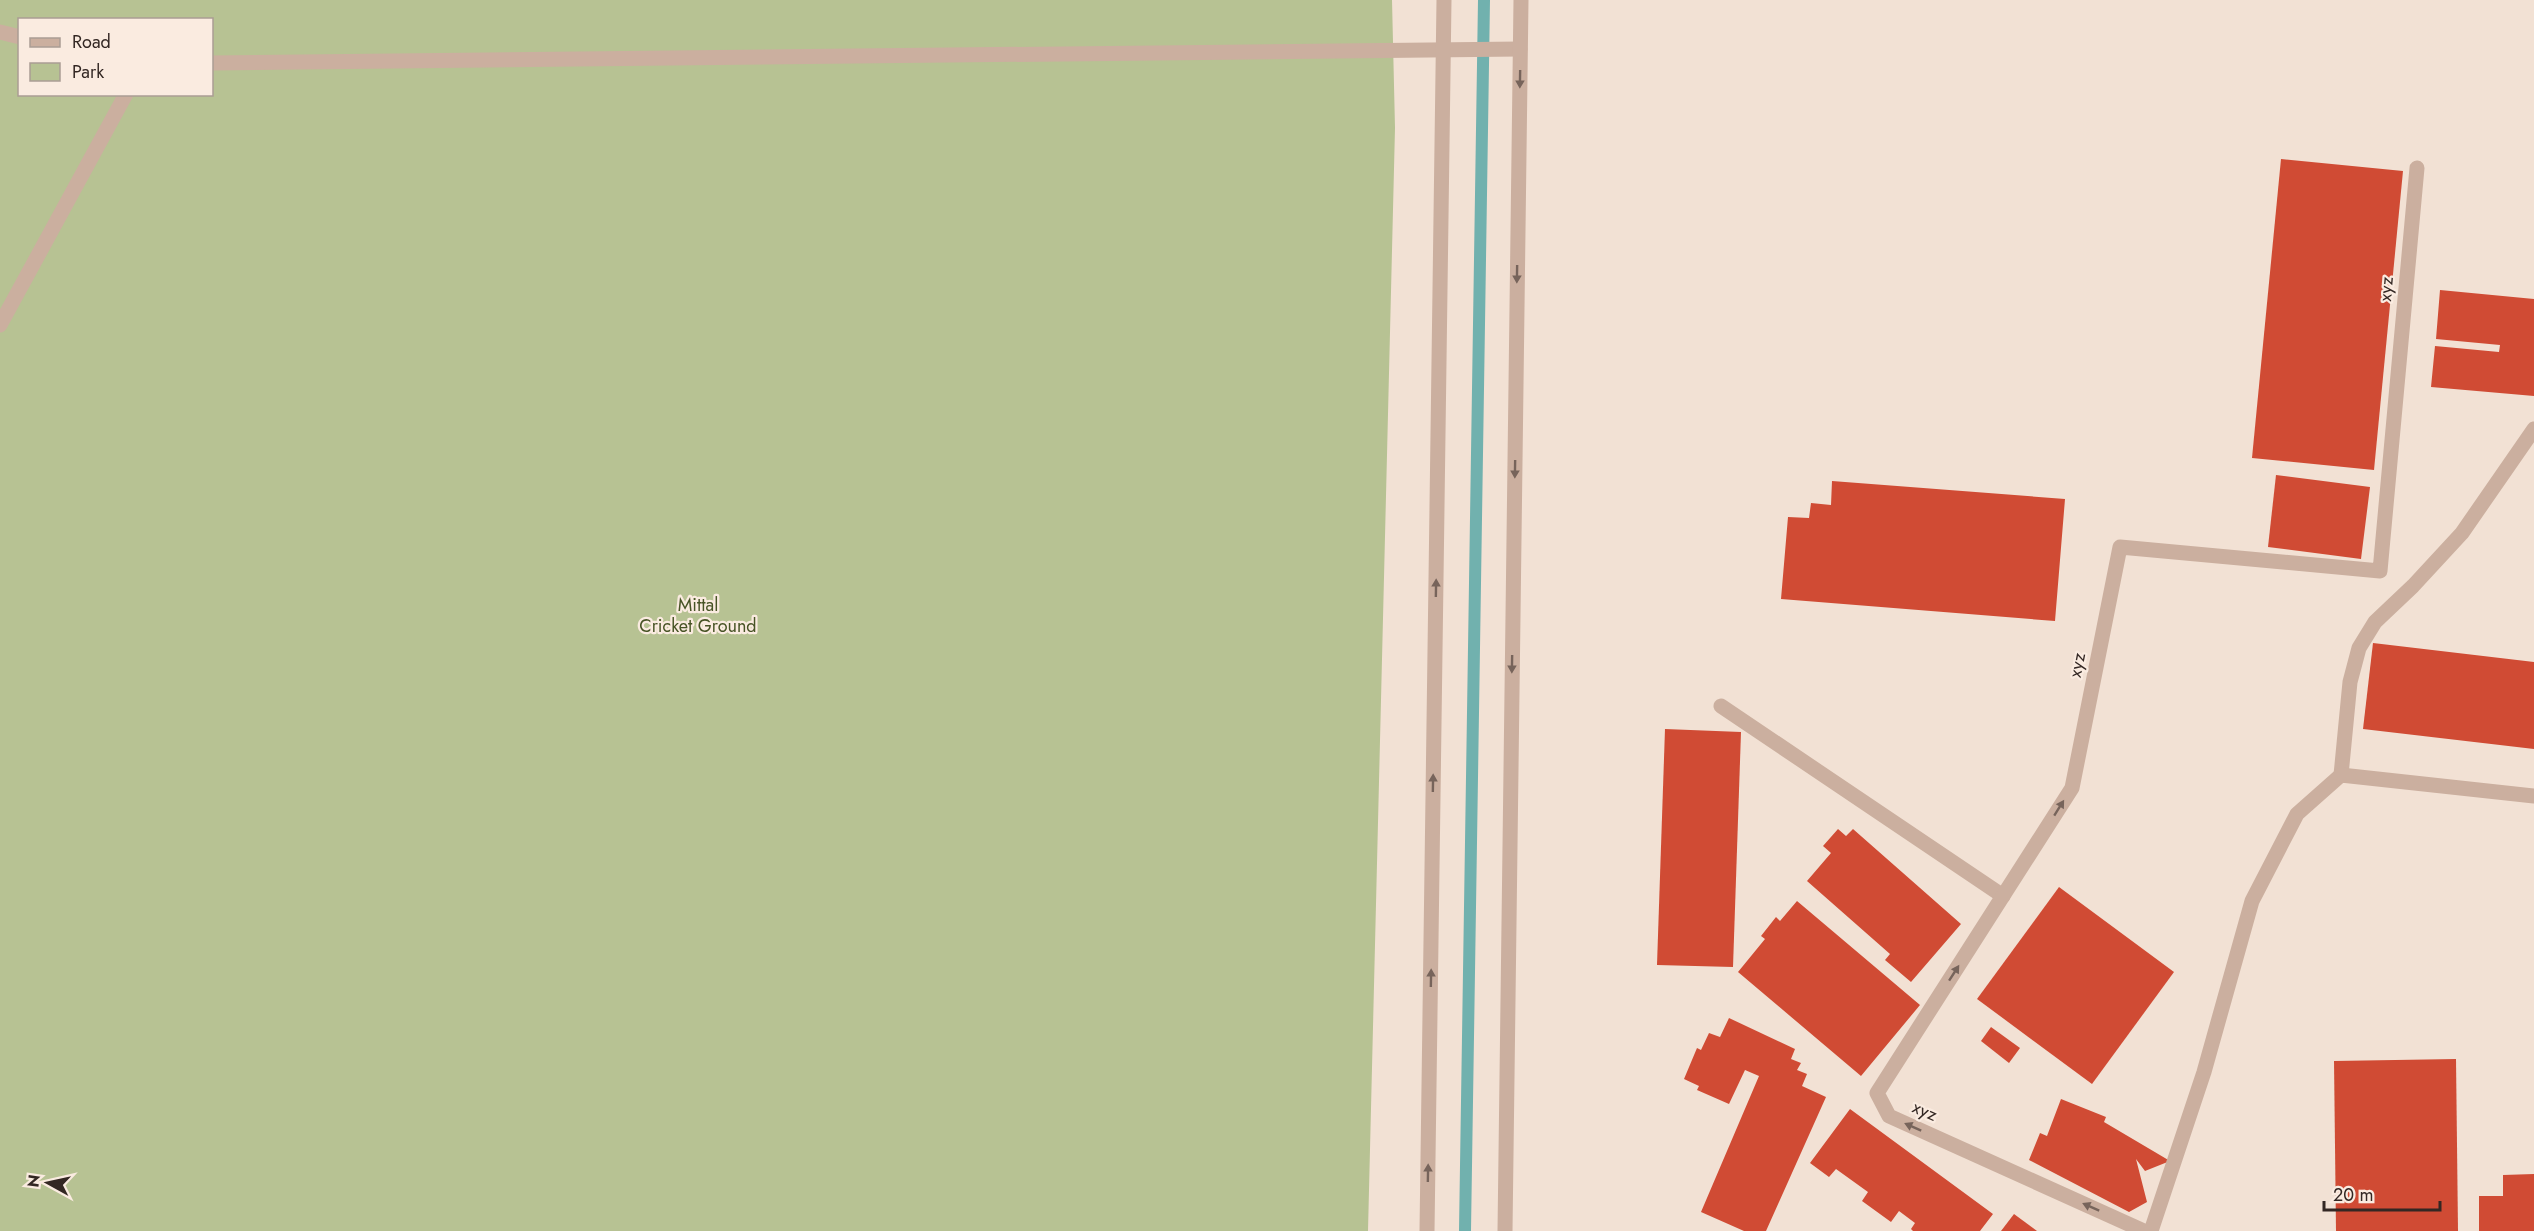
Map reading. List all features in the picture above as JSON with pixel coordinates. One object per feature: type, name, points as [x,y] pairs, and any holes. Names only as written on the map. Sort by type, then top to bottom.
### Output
[{"type":"street","points":[[1427,1231],[1444,0]]},
{"type":"street","points":[[1505,1231],[1521,0]]},
{"type":"street","points":[[0,32],[18,36]]},
{"type":"street","points":[[213,63],[1520,49]]},
{"type":"street","points":[[0,325],[125,96]]},
{"type":"street","name":"xyz","points":[[2144,1231],[1889,1116],[1877,1093],[2072,788],[2120,547],[2380,571],[2417,168]]},
{"type":"street","points":[[2151,1231],[2204,1072],[2252,901],[2297,814],[2341,775],[2350,682],[2359,648],[2375,622],[2462,533],[2534,429]]},
{"type":"street","points":[[1721,706],[2003,896]]},
{"type":"street","points":[[2341,775],[2534,796]]},
{"type":"green space","name":"Mittal Cricket Ground","points":[[0,0],[1392,0],[1395,128],[1368,1231],[0,1231]]},
{"type":"building","points":[[2281,159],[2403,171],[2374,470],[2252,458]]},
{"type":"building","points":[[2440,290],[2534,299],[2534,396],[2431,387],[2435,346],[2499,352],[2500,345],[2436,339]]},
{"type":"building","points":[[2276,475],[2370,487],[2361,559],[2268,547]]},
{"type":"building","points":[[1832,481],[2065,499],[2055,621],[1781,599],[1788,517],[1809,518],[1811,503],[1831,505]]},
{"type":"building","points":[[2373,643],[2534,662],[2534,749],[2363,729]]},
{"type":"building","points":[[1665,729],[1741,732],[1733,967],[1657,965]]},
{"type":"building","points":[[1838,829],[1846,836],[1853,829],[1961,924],[1911,982],[1885,960],[1890,954],[1807,881],[1831,853],[1823,846]]},
{"type":"building","points":[[2059,887],[2174,972],[2092,1084],[1977,999]]},
{"type":"building","points":[[1797,901],[1920,1005],[1861,1076],[1738,972],[1765,939],[1761,936],[1776,917],[1780,921]]},
{"type":"building","points":[[1729,1018],[1795,1049],[1791,1059],[1801,1063],[1797,1070],[1807,1074],[1802,1086],[1826,1097],[1766,1231],[1744,1231],[1701,1212],[1759,1076],[1745,1070],[1729,1104],[1697,1090],[1699,1086],[1684,1079],[1697,1048],[1701,1050],[1709,1033],[1720,1037]]},
{"type":"building","points":[[1991,1027],[2020,1048],[2009,1063],[1981,1041]]},
{"type":"building","points":[[2456,1059],[2458,1231],[2336,1231],[2334,1061]]},
{"type":"building","points":[[2061,1099],[2106,1117],[2104,1122],[2170,1161],[2145,1171],[2136,1159],[2147,1202],[2129,1212],[2029,1160],[2040,1133],[2047,1136]]},
{"type":"building","points":[[1850,1109],[1993,1214],[1980,1231],[1913,1231],[1911,1229],[1915,1223],[1899,1211],[1891,1222],[1862,1201],[1868,1192],[1836,1169],[1829,1177],[1810,1163]]},
{"type":"building","points":[[2534,1174],[2534,1231],[2479,1231],[2479,1196],[2503,1196],[2503,1175]]},
{"type":"building","points":[[2014,1214],[2037,1231],[2001,1231]]},
{"type":"waterway","points":[[1465,1231],[1484,0]]}]
